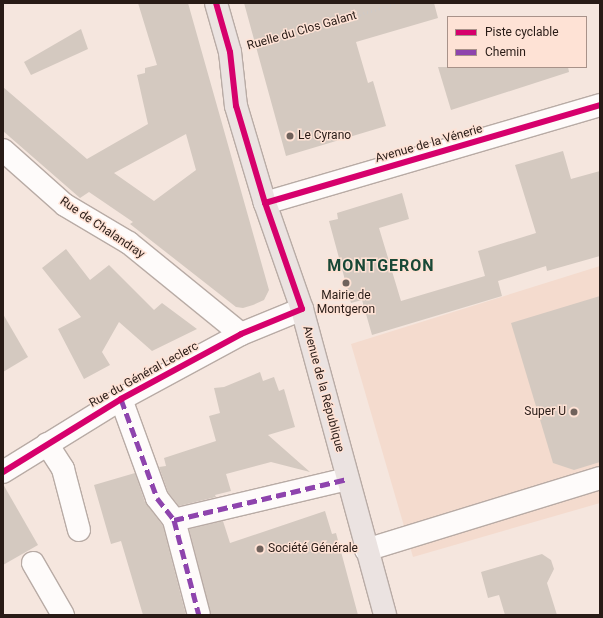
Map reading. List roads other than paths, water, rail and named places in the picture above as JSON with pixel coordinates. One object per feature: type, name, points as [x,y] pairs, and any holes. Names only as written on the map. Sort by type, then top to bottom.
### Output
[{"type":"main road","name":"Avenue de la République","points":[[216,3],[230,52],[236,106],[265,202],[302,309],[366,550],[385,615]]},
{"type":"street","name":"Avenue de la Vénerie","points":[[265,202],[600,105]]},
{"type":"street","name":"Rue de Chalandray","points":[[3,150],[64,205],[129,243],[241,334]]},
{"type":"street","name":"Rue du Général Leclerc","points":[[3,472],[121,399],[241,334],[302,309]]},
{"type":"street","points":[[121,399],[157,498],[174,520],[199,615]]},
{"type":"street","points":[[47,444],[63,469],[79,530]]},
{"type":"street","points":[[366,550],[600,478]]},
{"type":"street","points":[[174,520],[347,479]]},
{"type":"street","points":[[33,563],[62,615]]},
{"type":"place","name":"Le Cyrano","points":[[290,136]]},
{"type":"place","name":"Mairie de Montgeron","points":[[346,283]]},
{"type":"place","name":"Super U","points":[[574,412]]},
{"type":"place","name":"Société Générale","points":[[260,549]]},
{"type":"district","name":"MONTGERON","points":[[381,266]]}]
